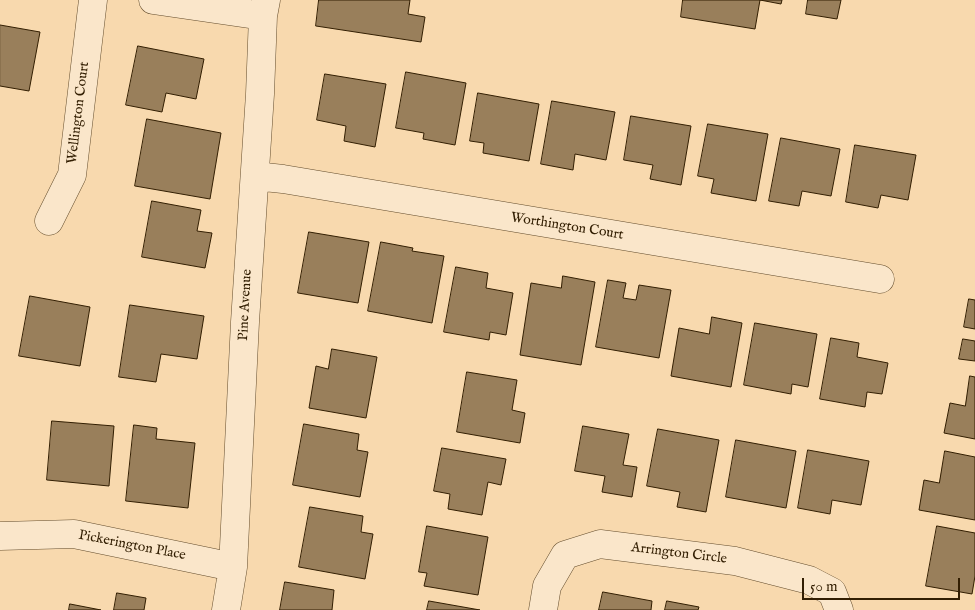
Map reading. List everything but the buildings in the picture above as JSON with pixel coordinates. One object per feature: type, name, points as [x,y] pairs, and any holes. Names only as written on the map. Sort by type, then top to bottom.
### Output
[{"type":"street","name":"Wellington Court","points":[[49,221],[72,175],[93,0]]},
{"type":"street","points":[[153,0],[265,8]]},
{"type":"street","name":"Pine Avenue","points":[[226,610],[233,567],[245,322],[265,8]]},
{"type":"street","name":"Worthington Court","points":[[255,176],[284,179],[880,279]]},
{"type":"street","name":"Pickerington Place","points":[[0,536],[74,534],[233,567]]},
{"type":"street","name":"Arrington Circle","points":[[543,610],[547,586],[565,554],[600,544],[734,562],[809,580],[832,592],[839,610]]}]
